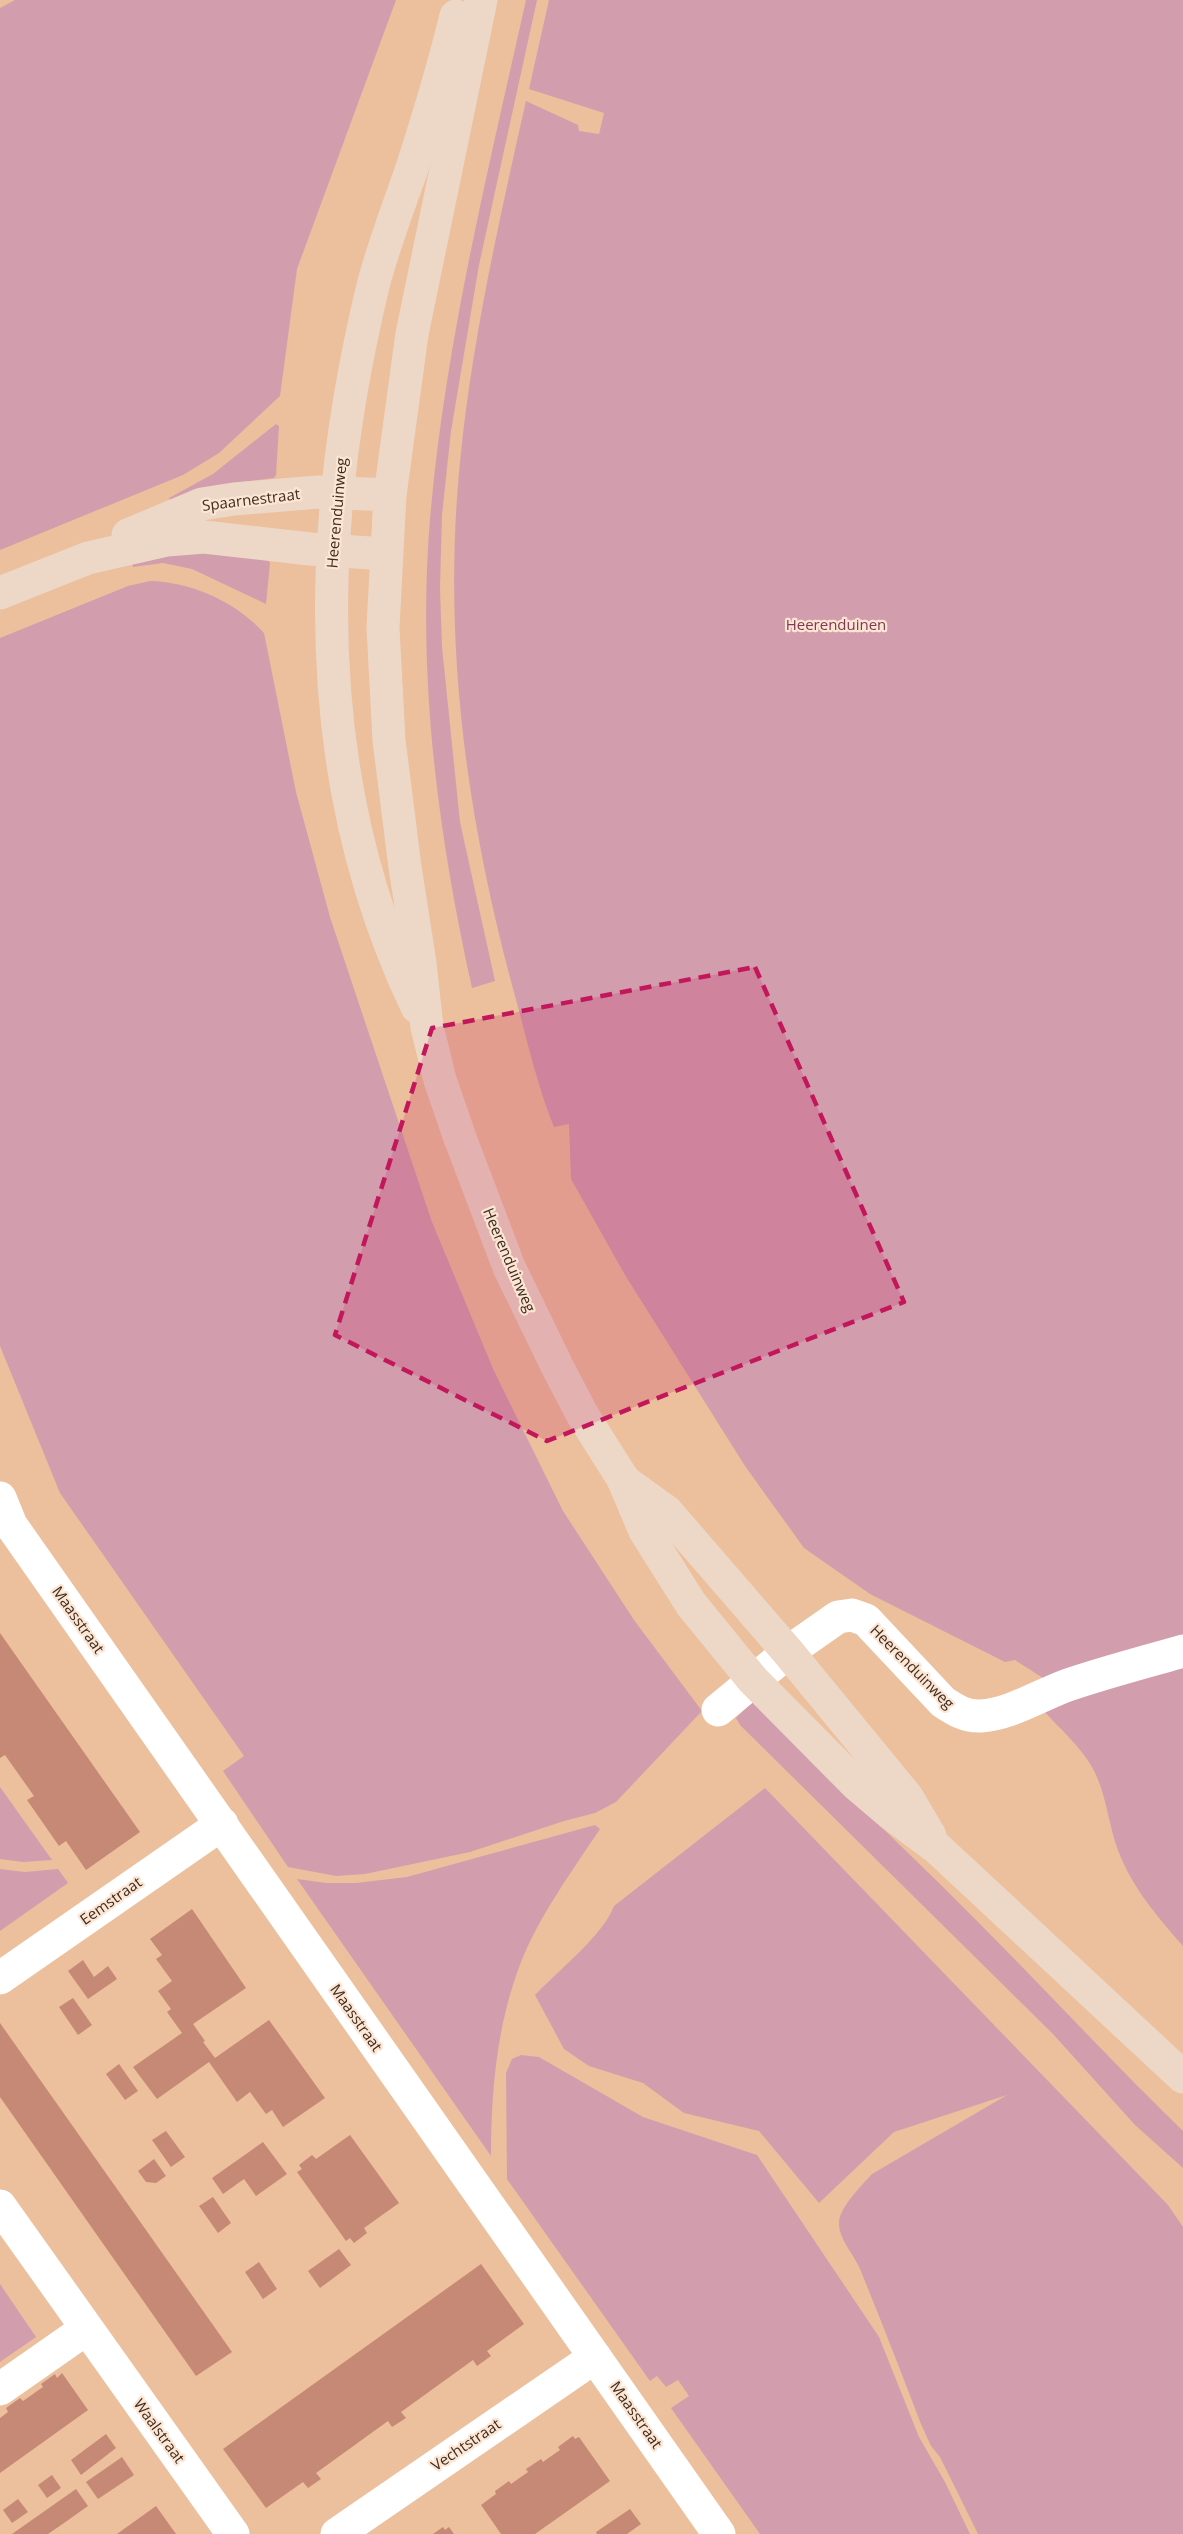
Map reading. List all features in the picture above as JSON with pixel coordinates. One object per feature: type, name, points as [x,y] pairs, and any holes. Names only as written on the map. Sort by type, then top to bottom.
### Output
[{"type":"main road","name":"Heerenduinweg","points":[[427,1027],[398,968],[377,910],[346,793],[332,664],[333,551],[337,493],[352,381],[374,284],[386,241],[422,139],[459,0]]},
{"type":"main road","name":"Heerenduinweg","points":[[481,0],[412,334],[390,495],[385,554],[384,628],[389,740],[427,1027],[453,1118],[509,1267],[582,1414],[623,1479],[645,1531],[691,1604],[753,1680],[857,1785],[937,1848],[1183,2077]]},
{"type":"main road","name":"Spaarnestraat","points":[[88,558],[125,536],[202,504],[293,493],[390,495]]},
{"type":"main road","name":"Spaarnestraat","points":[[0,592],[88,558],[143,544],[204,537],[333,551],[385,554]]},
{"type":"main road","name":"Heerenduinweg","points":[[623,1479],[667,1512],[788,1652],[907,1797],[937,1848]]},
{"type":"street","name":"Maasstraat","points":[[0,1498],[11,1525],[719,2534]]},
{"type":"street","name":"Heerenduinweg","points":[[718,1710],[788,1652],[838,1617],[852,1615],[866,1620],[943,1702],[957,1711],[981,1716],[999,1713],[1068,1685],[1183,1651]]},
{"type":"street","name":"Eemstraat","points":[[0,1978],[222,1824]]},
{"type":"street","name":"Waalstraat","points":[[0,2206],[233,2534]]},
{"type":"street","points":[[0,2389],[86,2329]]},
{"type":"street","name":"Vechtstraat","points":[[337,2534],[595,2357]]},
{"type":"highlighted area","points":[[755,967],[904,1302],[547,1441],[335,1335],[432,1028]]},
{"type":"green space","points":[[15,0],[396,0],[297,269],[280,396],[219,453],[183,475],[0,550],[0,8]]},
{"type":"green space","points":[[526,0],[537,0],[479,265],[451,431],[442,515],[440,588],[442,647],[460,822],[495,981],[472,988],[449,872],[433,755],[426,637],[430,519],[446,388],[469,258]]},
{"type":"green space","name":"Heerenduinen","points":[[549,0],[1183,0],[1183,1946],[1149,1905],[1128,1872],[1117,1849],[1101,1789],[1092,1767],[1076,1745],[1044,1711],[1073,1697],[1015,1660],[1005,1662],[870,1594],[804,1548],[745,1466],[625,1275],[571,1179],[569,1124],[554,1127],[542,1095],[498,930],[472,798],[463,732],[454,598],[455,530],[465,416],[496,236],[526,101],[578,125],[579,131],[599,134],[604,113],[529,89]]},
{"type":"green space","points":[[276,424],[279,426],[274,478],[243,482],[170,500],[169,498],[213,474]]},
{"type":"green space","points":[[171,550],[267,559],[270,563],[266,604],[192,569],[163,563],[133,567],[132,563]]},
{"type":"green space","points":[[150,581],[182,585],[212,596],[240,612],[264,633],[296,792],[330,917],[432,1222],[494,1371],[563,1511],[634,1620],[702,1711],[616,1802],[595,1813],[470,1852],[365,1874],[336,1876],[288,1867],[223,1771],[244,1756],[60,1493],[0,1346],[0,638],[128,586]]},
{"type":"green space","points":[[754,1700],[975,1919],[1183,2131],[1183,2168],[1135,2125],[1053,2034],[740,1725],[736,1718]]},
{"type":"green space","points":[[0,1787],[52,1860],[23,1862],[0,1859]]},
{"type":"green space","points":[[765,1788],[1168,2205],[1183,2227],[1183,2534],[978,2534],[940,2457],[931,2446],[860,2269],[841,2235],[839,2223],[843,2211],[872,2174],[1007,2095],[894,2132],[819,2203],[759,2131],[684,2113],[643,2083],[589,2066],[564,2049],[535,1995],[601,1928],[614,1906]]},
{"type":"green space","points":[[595,1825],[600,1829],[537,1927],[513,1985],[497,2058],[492,2107],[491,2156],[297,1879],[326,1883],[356,1883],[407,1877]]},
{"type":"green space","points":[[0,1869],[25,1872],[58,1869],[68,1883],[0,1931]]},
{"type":"green space","points":[[521,2055],[539,2057],[643,2117],[757,2155],[879,2337],[919,2437],[945,2482],[970,2534],[760,2534],[671,2408],[689,2396],[678,2380],[666,2387],[657,2376],[650,2381],[507,2179],[506,2073],[512,2059]]},
{"type":"green space","points":[[0,2284],[36,2337],[0,2362]]},
{"type":"building","points":[[0,1633],[140,1832],[86,1870],[66,1841],[59,1846],[27,1800],[34,1796],[5,1755],[0,1758]]},
{"type":"building","points":[[192,1909],[246,1988],[193,2024],[205,2041],[203,2042],[215,2058],[269,2020],[325,2098],[283,2127],[272,2110],[266,2114],[250,2092],[237,2102],[209,2062],[157,2099],[133,2067],[182,2033],[167,2012],[171,2009],[158,1991],[172,1981],[156,1959],[162,1955],[150,1939]]},
{"type":"building","points":[[83,1960],[94,1977],[108,1966],[117,1979],[88,1999],[68,1971]]},
{"type":"building","points":[[73,1998],[92,2025],[78,2035],[59,2007]]},
{"type":"building","points":[[0,2023],[232,2352],[196,2376],[0,2097]]},
{"type":"building","points":[[119,2064],[138,2091],[125,2100],[106,2074]]},
{"type":"building","points":[[166,2131],[185,2157],[171,2167],[152,2140]]},
{"type":"building","points":[[350,2135],[399,2203],[364,2228],[367,2233],[354,2243],[350,2238],[346,2241],[297,2172],[302,2169],[299,2165],[312,2155],[316,2159]]},
{"type":"building","points":[[263,2142],[287,2174],[256,2196],[244,2179],[223,2194],[212,2178]]},
{"type":"building","points":[[154,2159],[166,2176],[156,2183],[146,2182],[138,2171]]},
{"type":"building","points":[[213,2197],[231,2223],[218,2233],[199,2206]]},
{"type":"building","points":[[339,2249],[351,2265],[320,2288],[308,2271]]},
{"type":"building","points":[[259,2262],[277,2289],[263,2299],[245,2272]]},
{"type":"building","points":[[481,2264],[524,2324],[487,2351],[491,2356],[477,2366],[473,2360],[401,2412],[406,2418],[392,2427],[388,2421],[316,2473],[321,2479],[308,2488],[303,2482],[266,2508],[223,2449]]},
{"type":"building","points":[[62,2373],[88,2410],[0,2473],[0,2418],[8,2412],[6,2408],[20,2398],[23,2401],[43,2387],[41,2384],[55,2374],[57,2378]]},
{"type":"building","points":[[106,2434],[116,2448],[81,2475],[71,2460]]},
{"type":"building","points":[[573,2436],[575,2439],[579,2437],[610,2481],[535,2534],[501,2534],[481,2505],[509,2481],[511,2484],[528,2472],[526,2469],[541,2459],[543,2462],[560,2450],[558,2447]]},
{"type":"building","points":[[122,2457],[134,2475],[98,2499],[86,2482]]},
{"type":"building","points":[[52,2475],[61,2488],[47,2498],[38,2485]]},
{"type":"building","points":[[76,2489],[88,2506],[64,2523],[48,2534],[12,2534]]},
{"type":"building","points":[[18,2499],[28,2512],[12,2523],[3,2510]]},
{"type":"building","points":[[156,2506],[176,2534],[117,2534]]},
{"type":"building","points":[[630,2509],[641,2524],[627,2534],[597,2534],[596,2532]]},
{"type":"building","points":[[443,2527],[445,2530],[449,2527],[454,2534],[433,2534]]}]
